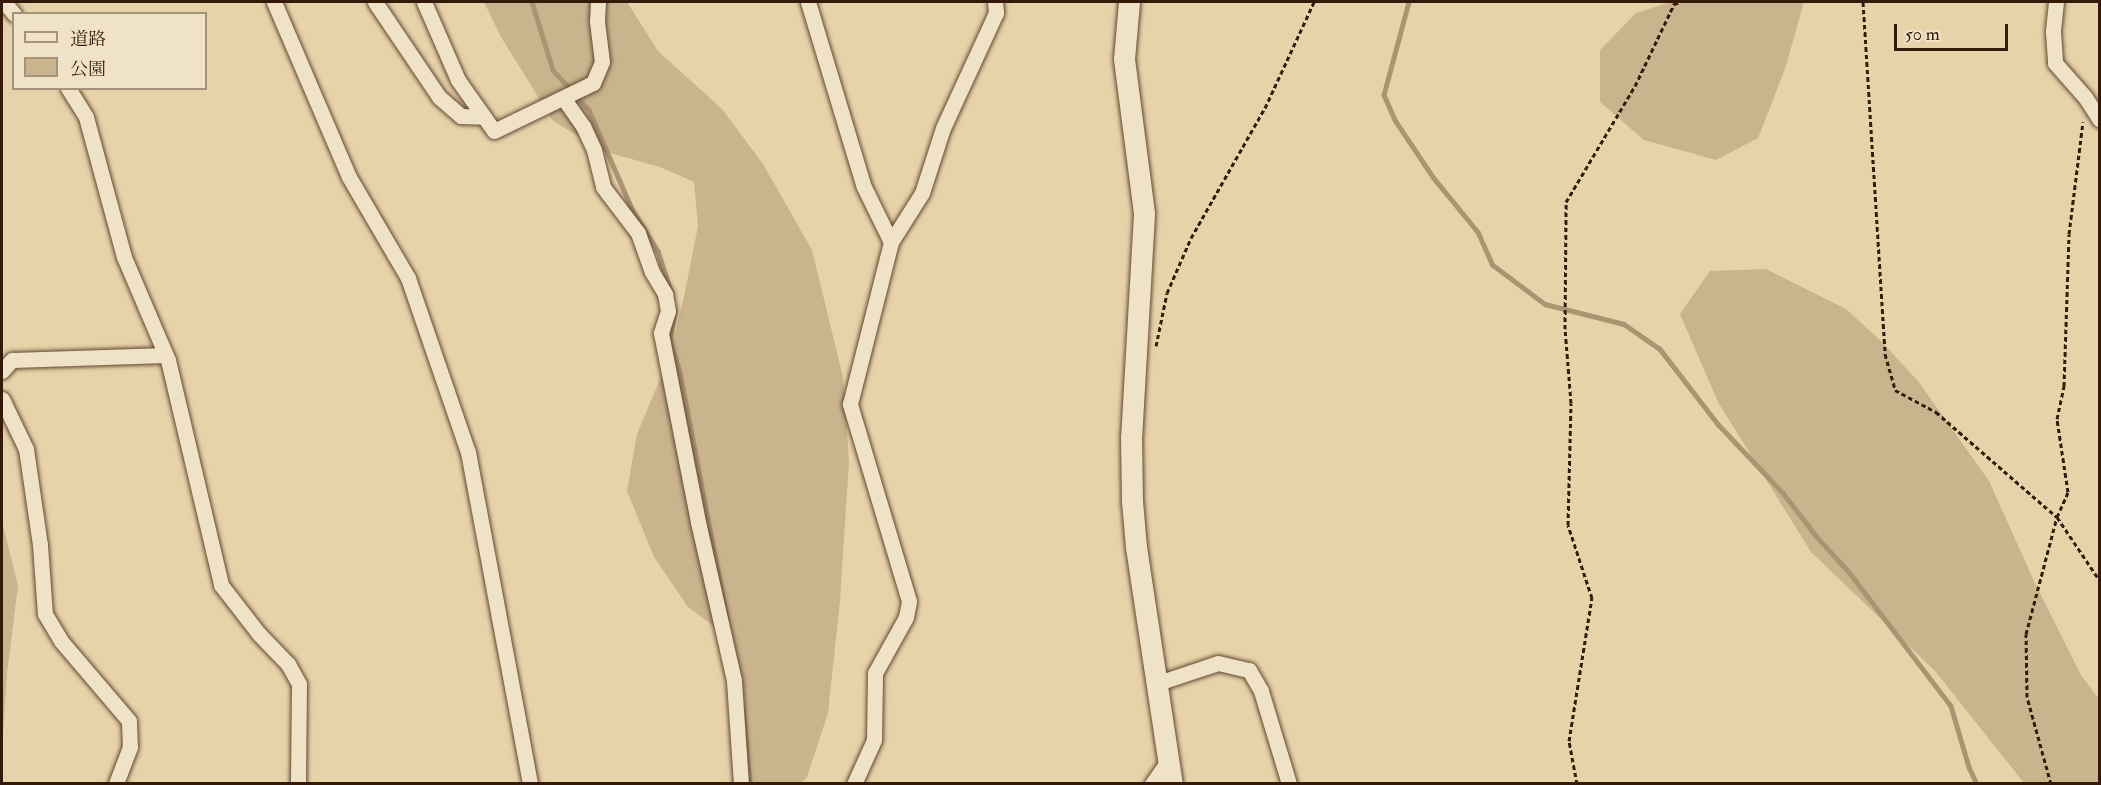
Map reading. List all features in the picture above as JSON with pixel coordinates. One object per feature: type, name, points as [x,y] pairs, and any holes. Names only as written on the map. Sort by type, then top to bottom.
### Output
[{"type":"street","points":[[274,2],[349,177],[408,278],[468,452],[530,783]]},
{"type":"street","points":[[375,2],[439,97],[461,116],[484,117]]},
{"type":"street","points":[[424,2],[458,81],[494,130],[566,98],[593,83],[602,62],[597,21],[598,2]]},
{"type":"street","points":[[808,2],[864,187],[891,242]]},
{"type":"street","points":[[854,783],[874,740],[875,673],[906,617],[909,601],[850,404],[891,242],[922,193],[943,128],[996,13],[995,2]]},
{"type":"street","points":[[1129,2],[1124,59],[1144,214],[1131,436],[1132,501],[1155,684],[1172,783]]},
{"type":"street","points":[[2056,2],[2053,32],[2055,63],[2085,97],[2100,120]]},
{"type":"street","points":[[69,90],[86,117],[124,257],[166,355],[221,585],[259,634],[288,663],[299,684],[298,783]]},
{"type":"street","points":[[566,98],[594,150],[603,187],[638,233],[652,272],[665,294],[668,311],[662,333],[698,522],[734,681],[741,783]]},
{"type":"street","points":[[2,370],[12,360],[166,355]]},
{"type":"street","points":[[2,399],[26,449],[40,545],[45,614],[62,641],[129,721],[130,747],[116,783]]},
{"type":"street","points":[[1155,684],[1218,663],[1248,670],[1261,691],[1289,783]]},
{"type":"street","points":[[1152,783],[1168,760]]},
{"type":"path","points":[[1156,347],[1167,293],[1191,238],[1265,108],[1314,2]]},
{"type":"path","points":[[1577,783],[1569,741],[1592,597],[1568,525],[1571,403],[1566,320],[1566,202],[1635,86],[1674,3],[1680,2]]},
{"type":"path","points":[[1863,2],[1885,354],[1895,390],[1936,412],[2057,517],[2100,581]]},
{"type":"path","points":[[2051,783],[2027,697],[2026,634],[2057,517],[2068,492],[2057,419],[2064,386],[2069,234],[2081,154],[2085,97]]},
{"type":"green space","points":[[484,2],[627,2],[658,51],[722,109],[763,164],[812,250],[843,377],[849,461],[840,601],[828,713],[807,777],[801,783],[747,783],[728,637],[688,607],[654,557],[627,491],[637,434],[669,358],[685,292],[698,226],[694,182],[660,167],[603,151],[553,121],[501,37]]},
{"type":"green space","points":[[1671,2],[1804,2],[1785,69],[1758,138],[1716,160],[1644,140],[1600,102],[1600,50],[1636,13]]},
{"type":"green space","points":[[1766,269],[1846,309],[1881,341],[1918,381],[1989,481],[2034,581],[2081,675],[2099,699],[2099,783],[2024,783],[1935,671],[1811,552],[1718,402],[1680,314],[1710,271]]},
{"type":"green space","points":[[2,521],[18,586],[7,673],[2,750]]},
{"type":"waterway","points":[[532,2],[553,70],[589,110],[632,209],[658,251],[672,294]]},
{"type":"waterway","points":[[1409,2],[1384,95],[1395,120],[1433,177],[1478,232],[1493,265],[1545,304],[1624,324],[1660,349],[1718,424],[1784,494],[1817,537],[1849,572],[1951,706],[1969,767],[1977,784]]},
{"type":"waterway","points":[[675,311],[670,341],[680,372],[727,618]]},
{"type":"waterway","points":[[743,709],[750,784]]}]
